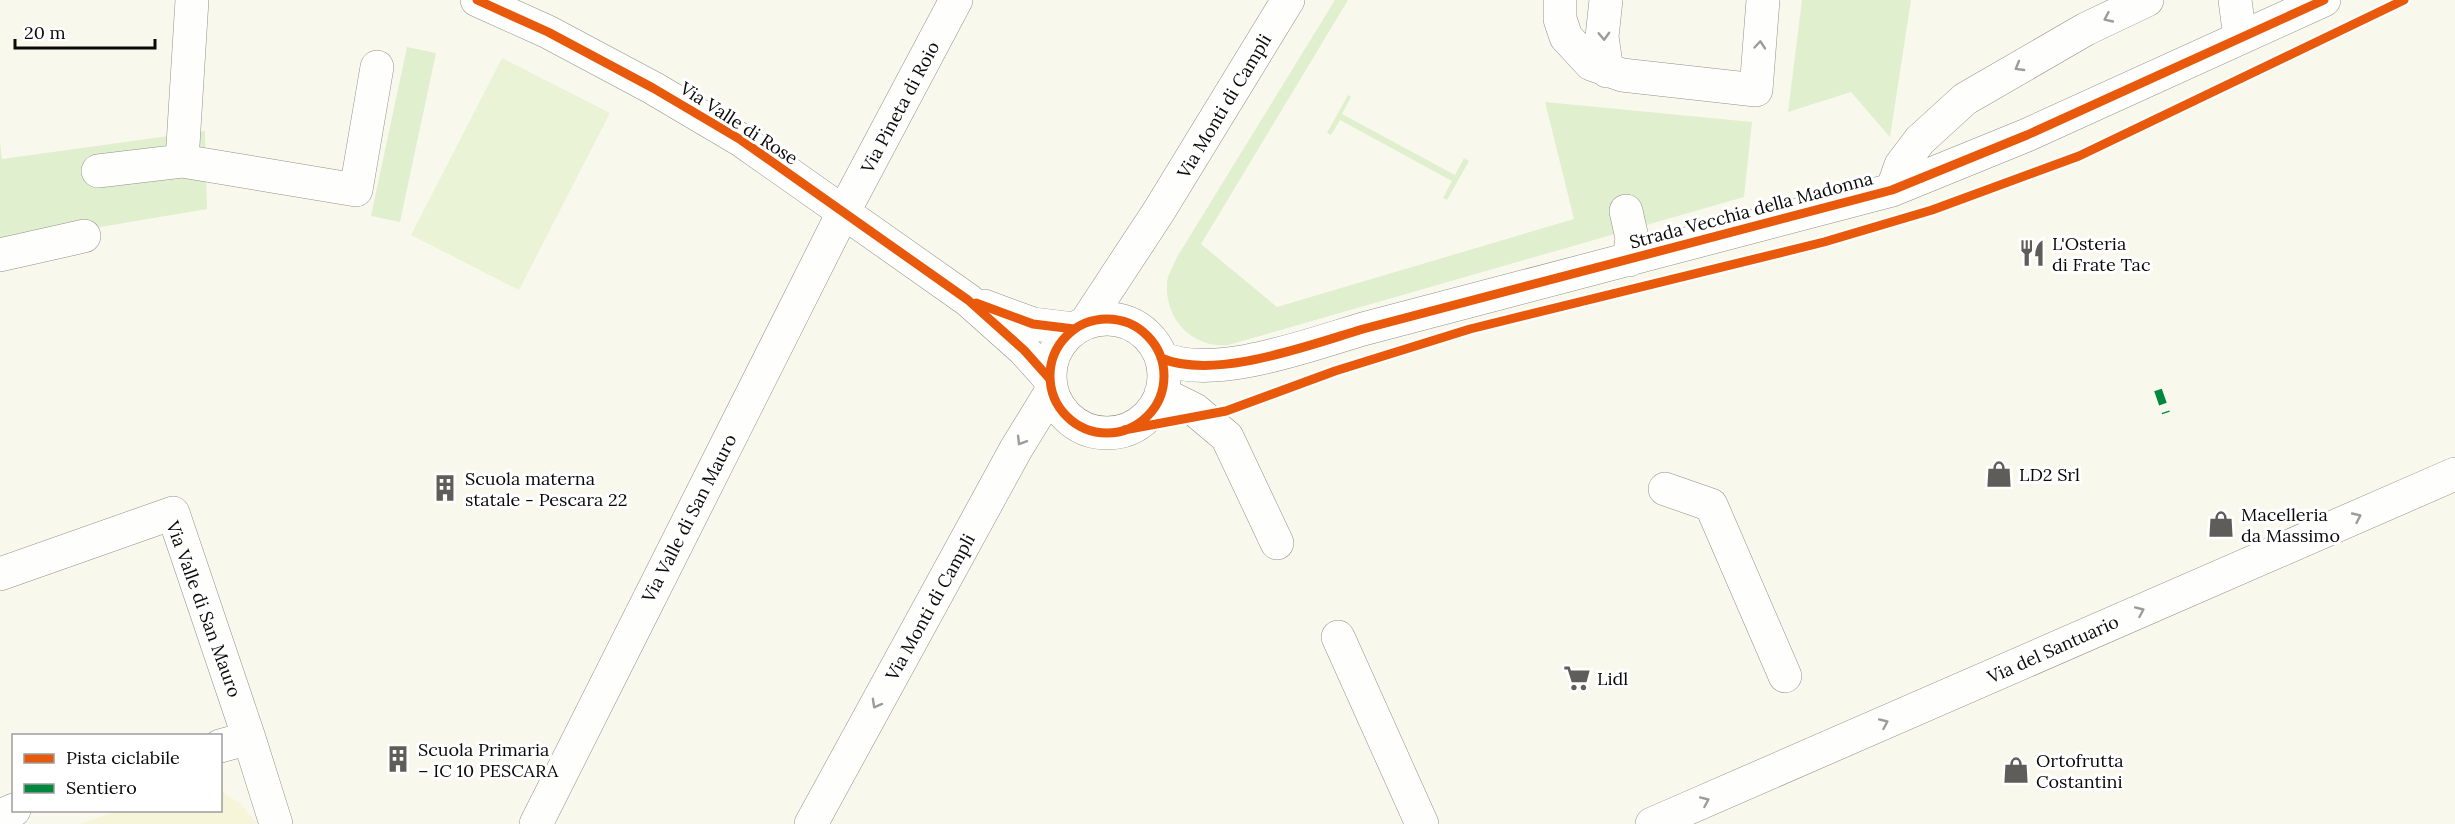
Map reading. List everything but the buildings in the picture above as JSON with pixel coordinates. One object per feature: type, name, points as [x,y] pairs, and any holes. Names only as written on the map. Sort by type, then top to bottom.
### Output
[{"type":"street","points":[[182,161],[192,0]]},
{"type":"street","name":"Via Valle di Rose","points":[[477,0],[548,32],[653,88],[741,140],[968,300],[1024,350],[1050,385]]},
{"type":"street","name":"Via Pineta di Roio","points":[[843,213],[956,0]]},
{"type":"street","name":"Via Monti di Campli","points":[[1080,326],[1159,211],[1288,0]]},
{"type":"street","points":[[1560,0],[1560,19],[1566,37],[1591,64],[1622,75],[1756,90],[1763,0]]},
{"type":"street","points":[[1606,0],[1602,37],[1607,71]]},
{"type":"street","name":"Strada Vecchia della Madonna","points":[[1892,190],[1901,165],[1920,140],[1965,99],[2086,29],[2147,0]]},
{"type":"street","points":[[2235,0],[2240,38]]},
{"type":"street","name":"Strada Vecchia della Madonna","points":[[1161,358],[1180,364],[1198,366],[1252,360],[1892,190],[2027,135],[2324,0]]},
{"type":"street","points":[[98,171],[182,161],[356,190],[377,67]]},
{"type":"street","name":"Via Monti di Campli","points":[[1132,324],[1128,302],[1130,285],[1159,211]]},
{"type":"street","points":[[1626,211],[1632,238],[1629,260]]},
{"type":"street","name":"Via Valle di San Mauro","points":[[536,824],[843,213]]},
{"type":"street","points":[[0,255],[84,236]]},
{"type":"street","name":"Via Valle di Rose","points":[[968,300],[1033,324],[1080,326]]},
{"type":"street","points":[[1102,319],[1132,324],[1144,332],[1155,344],[1161,358],[1164,382],[1153,410],[1140,423],[1124,430],[1106,433],[1088,430],[1072,422],[1059,408],[1050,385],[1051,363],[1056,351],[1080,326],[1102,319]]},
{"type":"street","name":"Via Monti di Campli","points":[[811,824],[1050,385]]},
{"type":"street","points":[[1161,393],[1195,410],[1227,437],[1277,543]]},
{"type":"street","name":"Via del Santuario","points":[[1652,824],[2455,474]]},
{"type":"street","points":[[1665,489],[1711,505],[1785,676]]},
{"type":"street","name":"Via Valle di San Mauro","points":[[0,574],[173,513],[235,742],[276,824]]},
{"type":"street","points":[[1338,637],[1422,824]]},
{"type":"shaded area","points":[[222,792],[242,805],[257,824],[80,824],[116,812],[222,812]]},
{"type":"green space","points":[[1335,0],[1348,0],[1201,244],[1277,307],[1574,219],[1545,102],[1752,122],[1744,197],[1228,345],[1203,342],[1183,329],[1171,309],[1167,284],[1169,274],[1177,257]]},
{"type":"green space","points":[[1802,0],[1911,0],[1890,137],[1851,92],[1788,112]]},
{"type":"green space","points":[[407,47],[436,53],[400,222],[371,216]]},
{"type":"green space","points":[[502,58],[610,113],[519,290],[411,235]]},
{"type":"green space","points":[[1348,95],[1351,97],[1342,114],[1455,175],[1464,158],[1469,161],[1447,200],[1443,198],[1452,181],[1340,120],[1331,135],[1327,133]]},
{"type":"green space","points":[[205,131],[207,209],[0,244],[0,143],[2,159]]},
{"type":"marked path","points":[[2158,390],[2166,413]]},
{"type":"cycle path","points":[[477,0],[548,32],[653,88],[741,140],[968,300],[1024,350],[1049,378]]},
{"type":"cycle path","points":[[1161,358],[1183,364],[1207,365],[1262,358],[1363,329],[1892,190],[2027,135],[2324,0]]},
{"type":"cycle path","points":[[1124,430],[1226,411],[1335,371],[1470,329],[1824,242],[1932,210],[2079,156],[2404,0]]},
{"type":"cycle path","points":[[976,303],[1033,324],[1074,329]]},
{"type":"cycle path","points":[[1107,319],[1129,323],[1147,336],[1160,354],[1164,376],[1160,398],[1147,416],[1129,429],[1107,433],[1085,429],[1067,416],[1054,398],[1050,376],[1054,354],[1067,336],[1085,323],[1107,319]]},
{"type":"place","name":"L'Osteria di Frate Tac","points":[[2032,253]]},
{"type":"place","name":"LD2 Srl","points":[[1999,474]]},
{"type":"place","name":"Scuola materna statale - Pescara 22","points":[[445,488]]},
{"type":"place","name":"Macelleria da Massimo","points":[[2221,524]]},
{"type":"place","name":"Lidl","points":[[1577,678]]},
{"type":"place","name":"Scuola Primaria – IC 10 PESCARA","points":[[398,759]]},
{"type":"place","name":"Ortofrutta Costantini","points":[[2016,770]]}]
